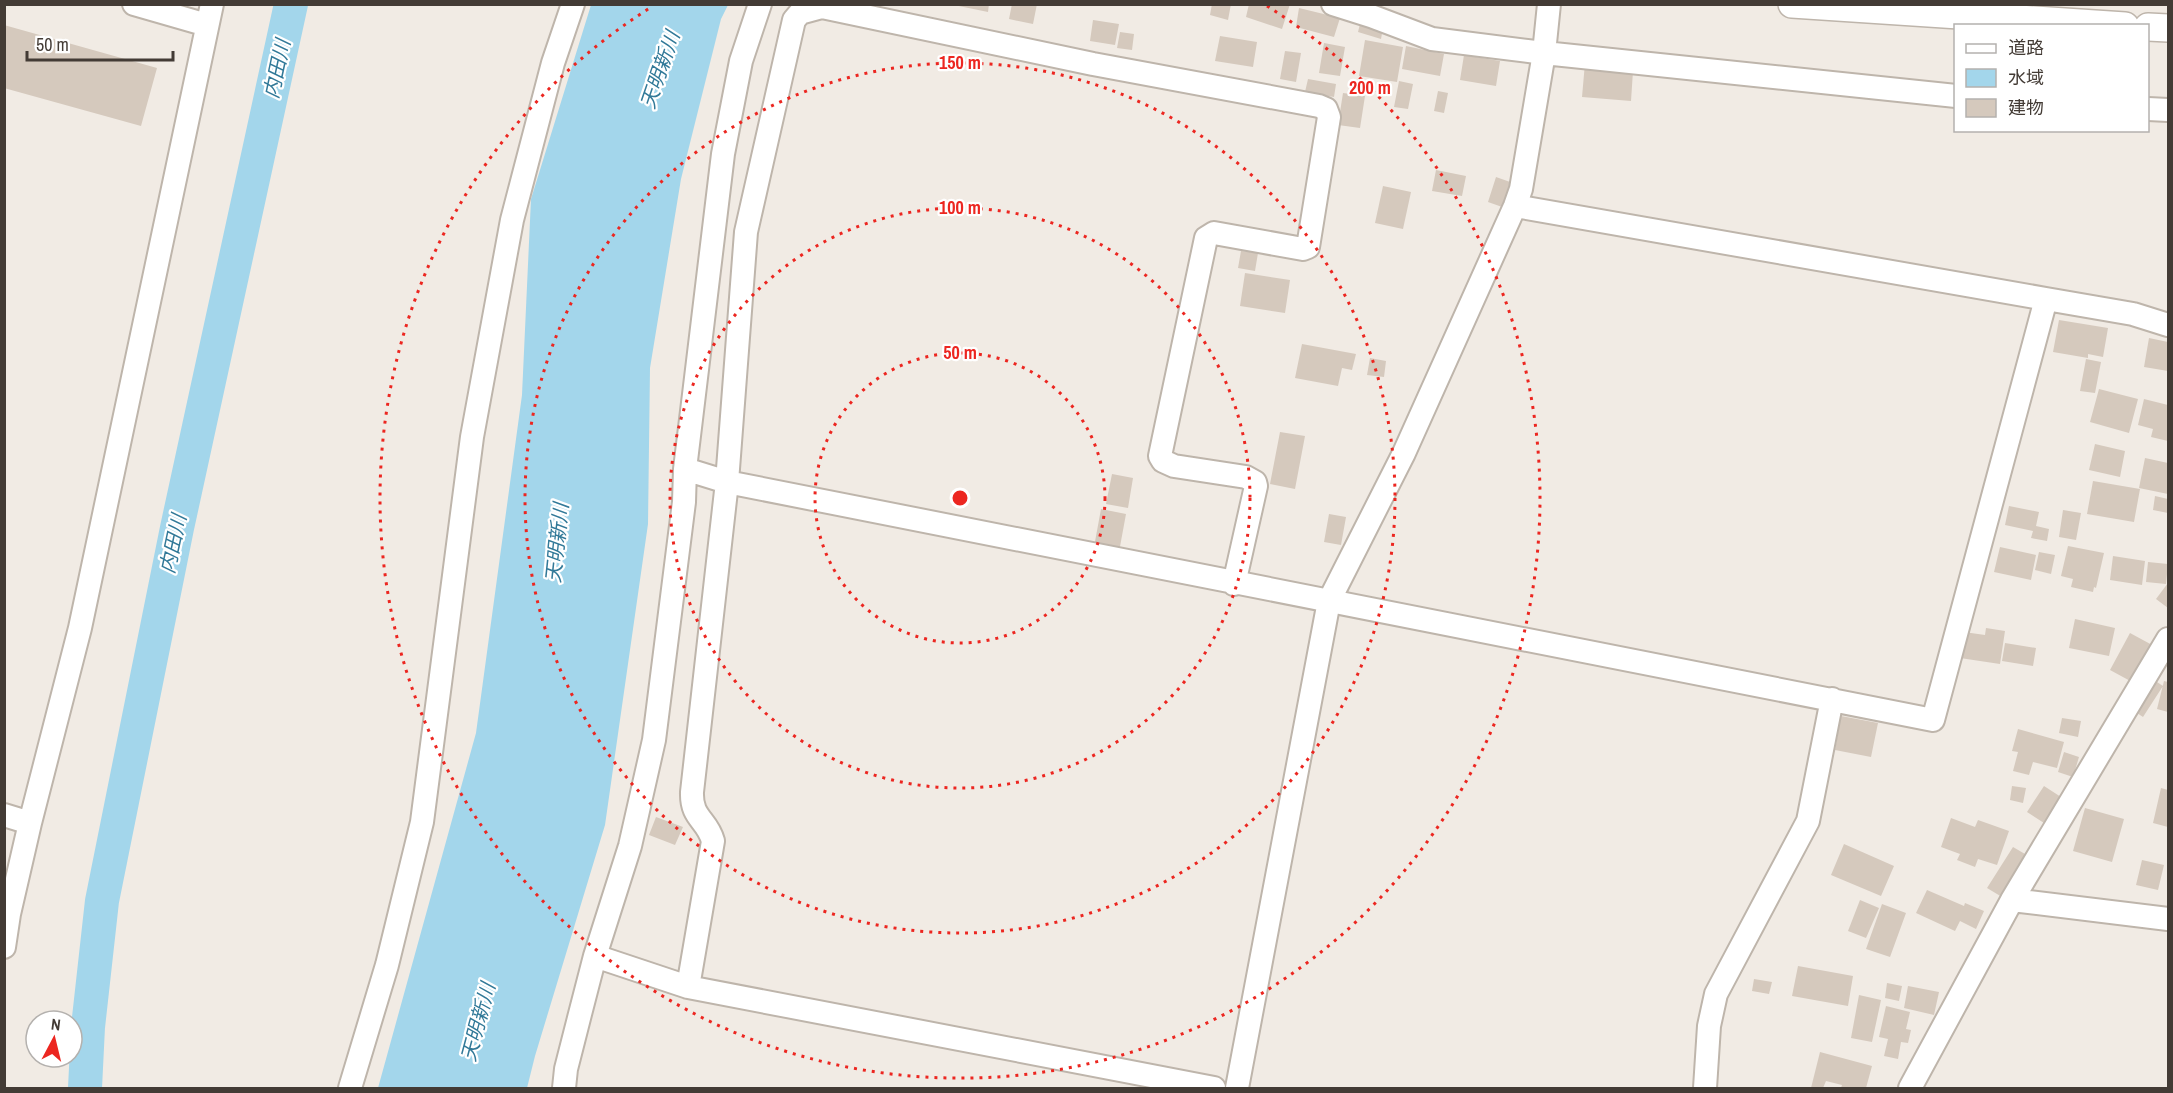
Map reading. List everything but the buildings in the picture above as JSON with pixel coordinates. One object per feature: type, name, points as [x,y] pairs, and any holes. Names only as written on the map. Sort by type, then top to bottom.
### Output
[{"type":"street","points":[[4,947],[9,914],[30,823],[80,628],[210,15],[134,4]]},
{"type":"street","points":[[350,1089],[387,965],[422,822],[472,437],[512,220],[553,63],[573,4]]},
{"type":"street","points":[[564,1089],[566,1069],[595,956],[630,846],[654,740],[684,502],[685,469],[723,154],[741,61],[760,4]]},
{"type":"street","points":[[1333,4],[1371,15],[1432,39],[1954,96]]},
{"type":"street","points":[[1237,1089],[1329,601],[1409,443],[1515,206],[1521,189],[1544,50],[1549,4]]},
{"type":"street","points":[[1792,4],[2095,24]]},
{"type":"street","points":[[688,987],[713,841],[711,834],[695,814],[692,803],[727,482],[746,232],[794,21],[800,13],[822,8],[1326,109],[1329,117],[1308,247],[1303,249],[1214,233],[1206,238],[1160,456],[1163,461],[1174,466],[1246,477],[1256,482],[1234,584]]},
{"type":"street","points":[[2149,27],[2169,28]]},
{"type":"street","points":[[2149,109],[2169,110]]},
{"type":"street","points":[[1515,206],[2133,314],[2169,325]]},
{"type":"street","points":[[685,469],[727,482],[1234,584],[1933,720],[2046,299]]},
{"type":"street","points":[[1910,1089],[2013,900],[2169,639]]},
{"type":"street","points":[[1705,1089],[1710,1026],[1716,994],[1808,821],[1832,699]]},
{"type":"street","points":[[4,815],[30,823]]},
{"type":"street","points":[[2013,900],[2169,918]]},
{"type":"street","points":[[595,956],[688,987],[1214,1089]]},
{"type":"water","name":"天明新川","points":[[591,5],[728,5],[721,19],[681,179],[650,368],[648,524],[605,825],[527,1088],[378,1088],[476,733],[522,395],[531,199]]},
{"type":"waterway","name":"内田川","points":[[85,1088],[88,1027],[102,901],[177,528],[291,4]]}]
